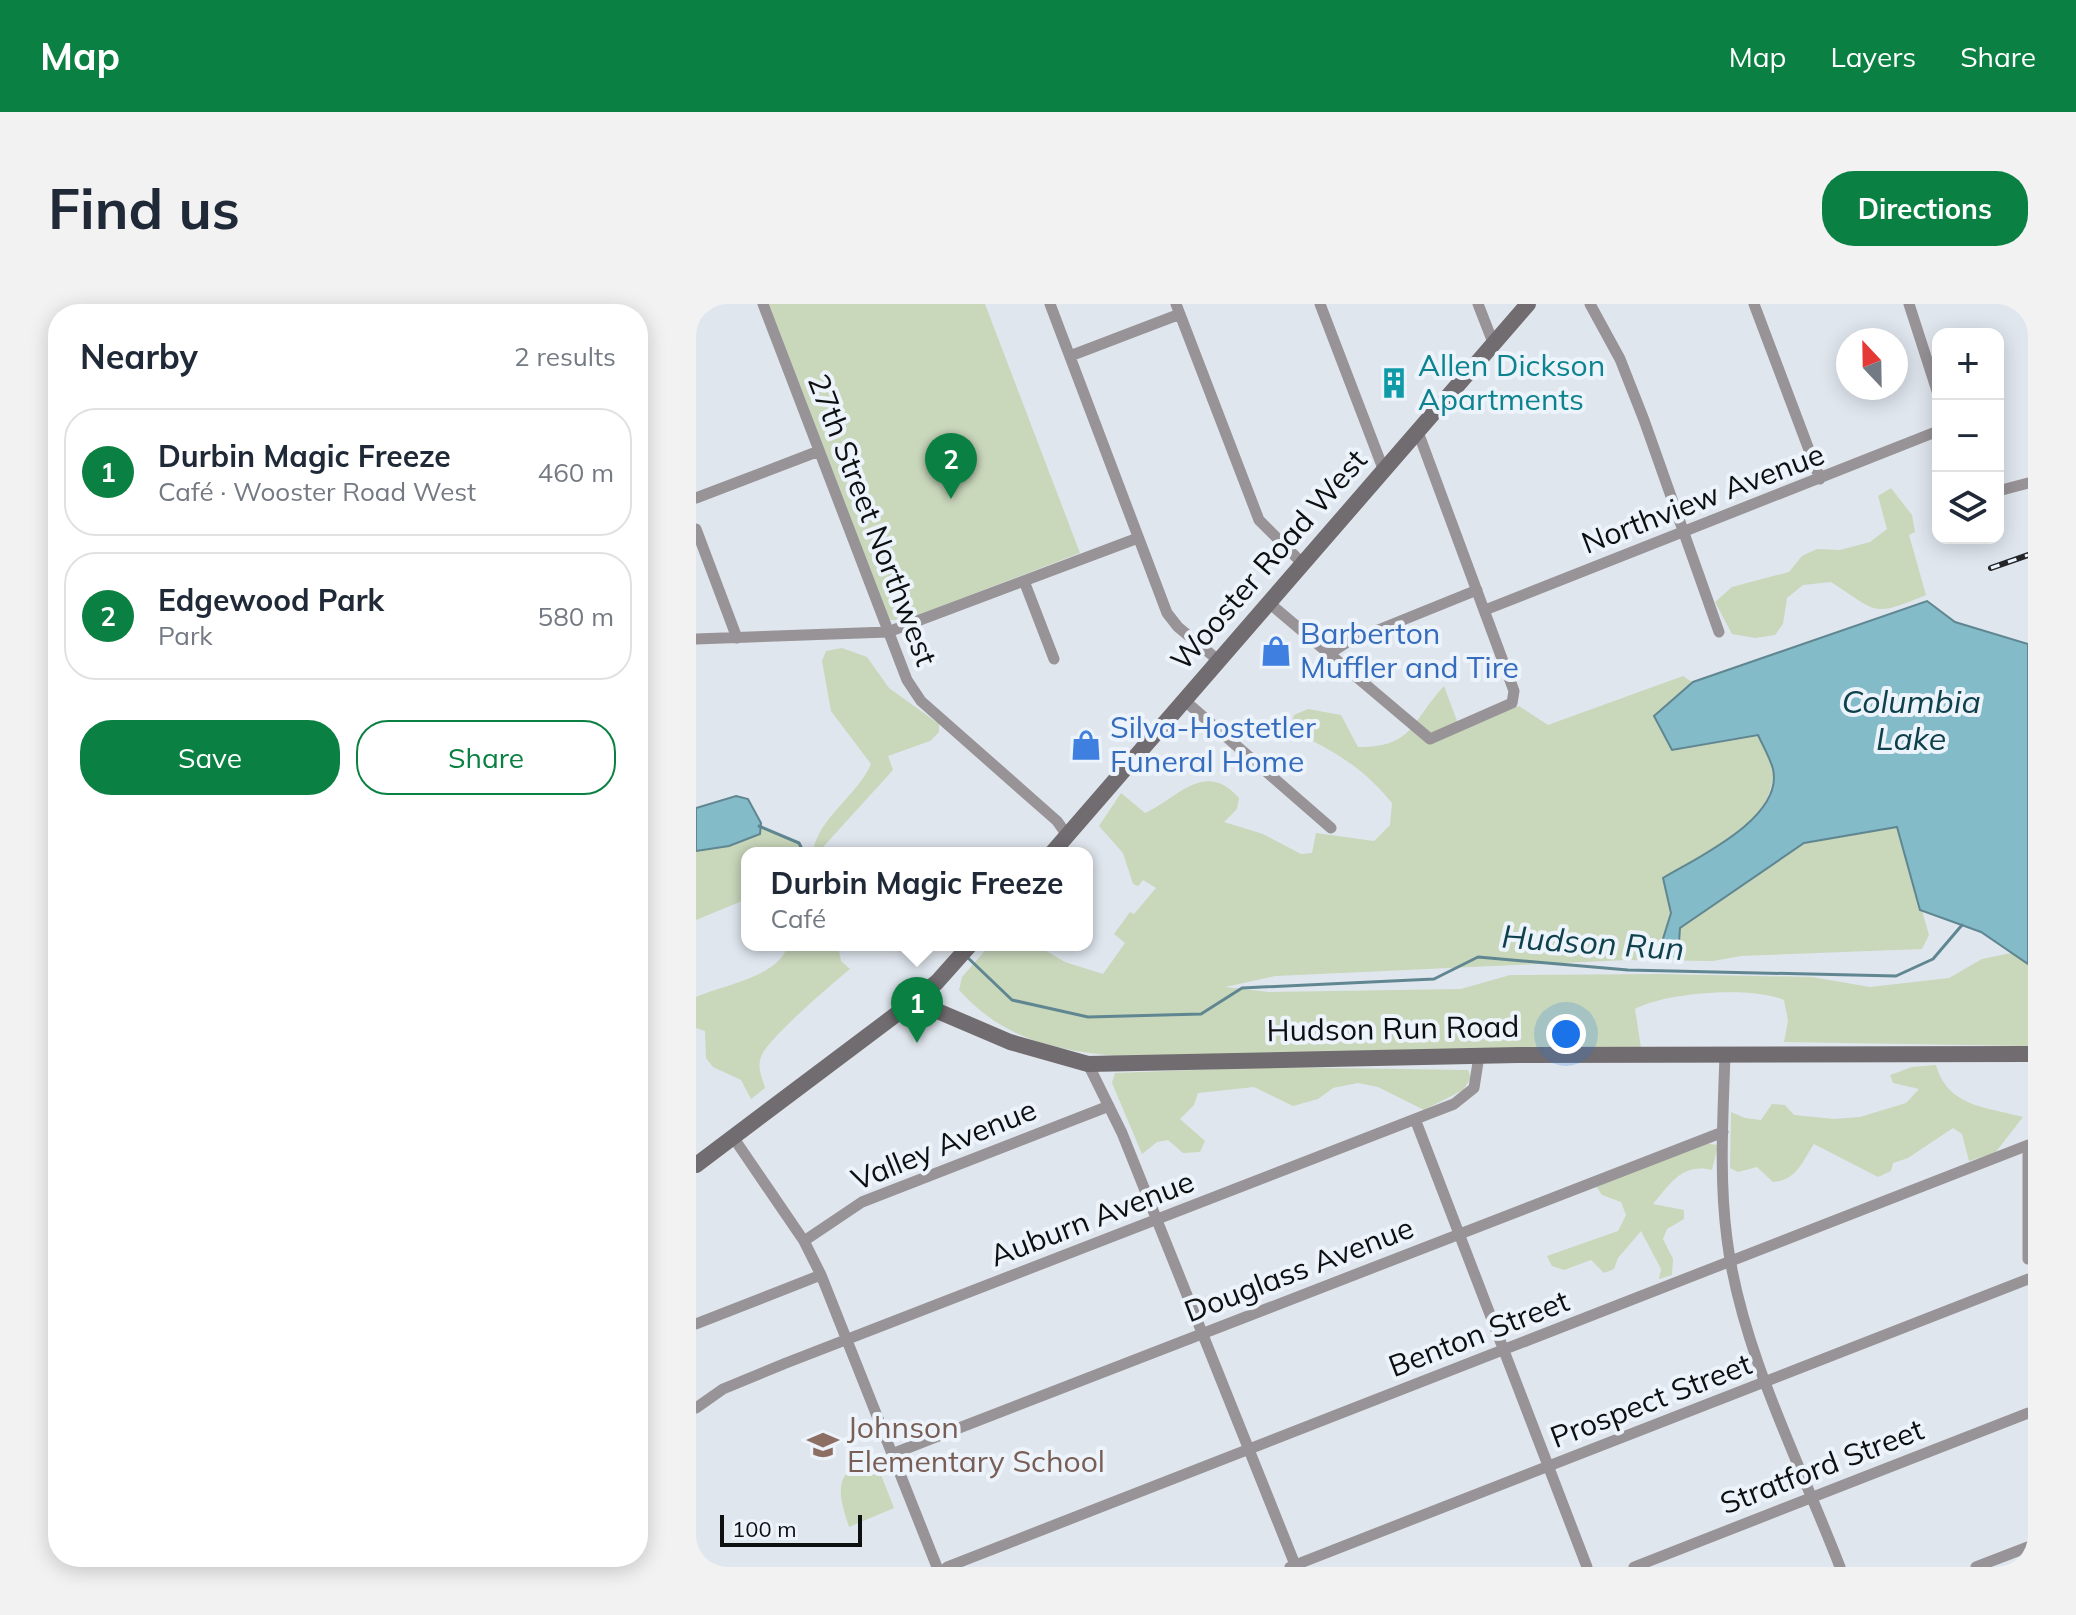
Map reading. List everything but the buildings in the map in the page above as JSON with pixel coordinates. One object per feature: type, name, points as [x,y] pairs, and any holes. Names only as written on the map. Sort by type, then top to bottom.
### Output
[{"type":"main road","name":"Wooster Road West","points":[[1057,847],[1528,304]]},
{"type":"main road","points":[[696,1165],[914,1001],[965,951]]},
{"type":"main road","name":"Hudson Run Road","points":[[914,1001],[1010,1042],[1088,1064],[1479,1056],[2028,1054]]},
{"type":"street","name":"27th Street Northwest","points":[[763,304],[907,680],[921,701],[1057,821],[1067,835]]},
{"type":"street","points":[[1050,304],[1172,620],[1218,660]]},
{"type":"street","points":[[1320,304],[1384,471]]},
{"type":"street","points":[[1478,304],[1494,345]]},
{"type":"street","points":[[1590,304],[1620,359],[1686,531],[1719,632]]},
{"type":"street","points":[[1754,304],[1820,479]]},
{"type":"street","points":[[1909,304],[1932,375]]},
{"type":"street","points":[[1070,356],[1178,309],[1259,520],[1303,564]]},
{"type":"street","points":[[1268,602],[1433,739],[1508,706],[1514,698],[1513,687],[1418,432]]},
{"type":"street","name":"Northview Avenue","points":[[1485,610],[1932,433]]},
{"type":"street","points":[[696,498],[819,451]]},
{"type":"street","points":[[2004,489],[2028,483]]},
{"type":"street","points":[[696,529],[737,638]]},
{"type":"street","points":[[696,639],[888,632],[1138,538]]},
{"type":"street","points":[[1024,581],[1054,659]]},
{"type":"street","points":[[1329,654],[1346,643],[1477,590]]},
{"type":"street","points":[[1184,700],[1331,828]]},
{"type":"street","points":[[1725,1055],[1724,1213],[1730,1260],[1745,1322],[1840,1567]]},
{"type":"street","name":"Auburn Avenue","points":[[696,1408],[738,1382],[1415,1119],[1469,1095],[1477,1083],[1479,1056]]},
{"type":"street","points":[[1088,1064],[1157,1220],[1294,1566]]},
{"type":"street","name":"Valley Avenue","points":[[804,1241],[862,1202],[1109,1106]]},
{"type":"street","points":[[1415,1119],[1587,1567]]},
{"type":"street","name":"Douglass Avenue","points":[[892,1454],[1723,1132]]},
{"type":"street","points":[[733,1137],[804,1241],[821,1275],[937,1567]]},
{"type":"street","name":"Benton Street","points":[[947,1567],[2028,1145]]},
{"type":"street","points":[[2028,1155],[2028,1259]]},
{"type":"street","points":[[696,1324],[821,1275]]},
{"type":"street","name":"Prospect Street","points":[[1294,1566],[2028,1279]]},
{"type":"street","name":"Stratford Street","points":[[1634,1567],[2028,1413]]},
{"type":"street","points":[[1976,1567],[2028,1547]]},
{"type":"green space","points":[[769,304],[985,304],[1080,553],[905,620],[889,620]]},
{"type":"green space","points":[[1891,488],[1912,515],[1915,532],[1909,535],[1926,595],[1884,609],[1867,605],[1831,582],[1803,585],[1787,598],[1783,624],[1775,635],[1755,638],[1732,634],[1715,602],[1732,587],[1789,572],[1802,556],[1817,549],[1840,550],[1870,542],[1887,529],[1878,496]]},
{"type":"green space","points":[[842,648],[867,657],[889,688],[939,724],[939,732],[930,741],[888,756],[893,770],[824,847],[814,847],[829,819],[871,764],[831,711],[822,661],[826,651]]},
{"type":"green space","points":[[1683,676],[1692,682],[1655,716],[1759,735],[1773,775],[1769,794],[1747,825],[1714,849],[1663,878],[1671,913],[1680,928],[1804,843],[1898,827],[1929,935],[1922,949],[1741,956],[1713,961],[1627,960],[1275,976],[1225,987],[1269,992],[1461,989],[1510,975],[1658,974],[1812,977],[1870,987],[1949,978],[1982,959],[2011,953],[2028,964],[2028,1046],[1784,1042],[1788,1021],[1784,1000],[1731,992],[1667,998],[1635,1009],[1641,1048],[1115,1056],[1070,1050],[1030,1039],[993,1020],[959,990],[962,977],[985,951],[1046,951],[1065,962],[1103,974],[1125,943],[1114,934],[1130,912],[1134,914],[1156,888],[1143,880],[1138,886],[1133,884],[1123,853],[1099,826],[1121,793],[1145,813],[1192,785],[1215,782],[1227,787],[1239,798],[1237,809],[1224,822],[1263,834],[1301,854],[1312,853],[1316,833],[1374,841],[1390,825],[1392,803],[1357,769],[1290,729],[1294,715],[1308,709],[1341,715],[1358,747],[1376,746],[1390,743],[1409,730],[1444,686],[1460,729],[1519,706],[1548,725]]},
{"type":"green space","points":[[755,824],[799,843],[801,847],[741,847],[741,901],[696,920],[696,846]]},
{"type":"green space","points":[[785,951],[839,951],[841,961],[850,969],[801,1012],[766,1049],[760,1065],[765,1088],[751,1099],[741,1080],[713,1067],[706,1058],[705,1031],[696,1028],[696,997],[762,972]]},
{"type":"green space","points":[[1936,1065],[1949,1089],[1959,1097],[1982,1107],[2023,1117],[1995,1153],[1969,1161],[1962,1134],[1953,1128],[1908,1158],[1893,1163],[1891,1171],[1878,1177],[1814,1144],[1798,1169],[1781,1181],[1773,1182],[1757,1167],[1738,1172],[1730,1168],[1731,1112],[1761,1120],[1772,1104],[1785,1105],[1794,1115],[1834,1119],[1860,1117],[1906,1103],[1919,1089],[1893,1083],[1890,1075],[1912,1067]]},
{"type":"green space","points":[[1273,1067],[1468,1070],[1471,1078],[1463,1090],[1424,1110],[1378,1087],[1358,1083],[1333,1088],[1318,1099],[1293,1106],[1254,1087],[1198,1093],[1194,1105],[1180,1119],[1205,1141],[1200,1152],[1183,1153],[1168,1140],[1157,1142],[1142,1154],[1112,1083],[1115,1073]]},
{"type":"green space","points":[[1703,1143],[1718,1145],[1712,1170],[1693,1169],[1678,1176],[1653,1204],[1684,1210],[1684,1219],[1667,1229],[1663,1239],[1673,1259],[1672,1275],[1659,1279],[1661,1269],[1641,1231],[1618,1258],[1614,1269],[1604,1273],[1591,1260],[1564,1270],[1552,1266],[1547,1256],[1618,1231],[1626,1215],[1621,1202],[1602,1195],[1594,1183]]},
{"type":"green space","points":[[874,1457],[894,1508],[849,1527],[842,1503],[842,1484],[851,1469]]},
{"type":"water","name":"Columbia Lake","points":[[1927,601],[1955,622],[2028,644],[2028,964],[1981,932],[1920,910],[1897,827],[1804,843],[1680,928],[1678,957],[1658,955],[1671,913],[1663,878],[1715,848],[1752,820],[1773,787],[1773,769],[1758,735],[1672,750],[1654,716],[1693,682]]},
{"type":"water","points":[[736,796],[748,799],[761,823],[760,834],[729,846],[696,851],[696,808]]},
{"type":"waterway","name":"Hudson Run","points":[[759,826],[799,843],[801,847]]},
{"type":"waterway","name":"Hudson Run","points":[[966,956],[1012,1000],[1088,1017],[1201,1014],[1242,988],[1434,979],[1478,957],[1628,970],[1896,976],[1933,959],[1962,925]]},
{"type":"railway","points":[[1991,568],[2028,555]]},
{"type":"place","name":"Allen Dickson Apartments","points":[[1394,383]]},
{"type":"place","name":"Edgewood Park","points":[[951,499]]},
{"type":"place","name":"Barberton Muffler and Tire","points":[[1276,651]]},
{"type":"place","name":"Silva-Hostetler Funeral Home","points":[[1086,745]]},
{"type":"place","name":"Durbin Magic Freeze","points":[[917,1043]]},
{"type":"place","name":"Johnson Elementary School","points":[[823,1445]]}]
